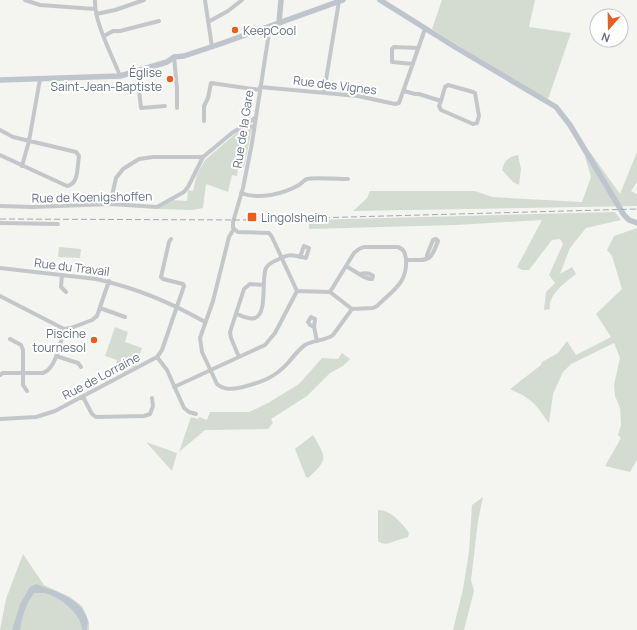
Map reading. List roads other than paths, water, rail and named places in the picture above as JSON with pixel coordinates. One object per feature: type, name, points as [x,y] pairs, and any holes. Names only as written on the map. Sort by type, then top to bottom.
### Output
[{"type":"main road","points":[[279,23],[281,0]]},
{"type":"main road","points":[[380,0],[559,110],[573,129],[624,215],[629,220],[637,223]]},
{"type":"main road","points":[[0,80],[120,76],[167,62],[174,57],[184,56],[212,47],[341,1]]},
{"type":"street","points":[[96,0],[96,14],[120,76]]},
{"type":"street","points":[[96,14],[115,10],[144,0]]},
{"type":"street","points":[[205,0],[212,47]]},
{"type":"street","points":[[208,22],[228,11],[242,0]]},
{"type":"street","points":[[26,1],[40,5],[95,9]]},
{"type":"street","points":[[324,92],[341,1]]},
{"type":"street","points":[[104,36],[113,31],[120,31],[159,20]]},
{"type":"street","name":"Rue de la Gare","points":[[267,28],[268,33],[254,127],[242,193],[233,222],[236,230],[229,237],[212,302],[200,338],[202,352],[217,384],[225,389],[230,390],[258,383],[272,377],[277,373],[305,345],[329,338],[333,335],[352,309]]},
{"type":"street","name":"Rue des Vignes","points":[[204,121],[204,106],[208,98],[211,83],[324,92],[358,96],[395,104],[399,103],[425,28]]},
{"type":"street","points":[[413,64],[392,62],[392,49],[394,47],[418,48]]},
{"type":"street","points":[[174,57],[177,108]]},
{"type":"street","points":[[137,72],[141,108],[165,106]]},
{"type":"street","points":[[22,166],[29,141],[40,79]]},
{"type":"street","points":[[448,85],[475,93],[479,116],[477,123],[473,124],[441,110],[439,106],[440,101],[445,87],[448,85]]},
{"type":"street","points":[[404,91],[440,101]]},
{"type":"street","name":"Rue de Koenigshoffen","points":[[0,206],[33,207],[110,204],[154,207],[159,206],[184,192],[204,157],[232,133],[255,118]]},
{"type":"street","points":[[245,125],[254,127]]},
{"type":"street","points":[[0,130],[13,137],[78,154],[75,181],[72,185],[67,186],[0,155]]},
{"type":"street","points":[[110,204],[116,178],[123,169],[134,161],[148,157],[204,157]]},
{"type":"street","points":[[242,193],[250,196],[264,196],[299,185],[306,179],[348,179]]},
{"type":"street","points":[[0,223],[58,224]]},
{"type":"street","points":[[236,230],[268,233],[271,235],[297,291]]},
{"type":"street","name":"Rue de Lorraine","points":[[0,419],[44,415],[55,411],[157,357],[162,350],[184,286],[183,284],[163,279],[161,277],[171,239]]},
{"type":"street","points":[[297,291],[330,292],[352,309],[373,308],[401,283],[406,273],[405,253],[402,248],[398,247],[364,247],[359,249],[354,253],[330,292]]},
{"type":"street","points":[[237,314],[253,318],[259,315],[263,303],[266,267],[270,263],[291,254],[300,257]]},
{"type":"street","points":[[406,260],[427,259]]},
{"type":"street","points":[[346,266],[360,274]]},
{"type":"street","name":"Rue du Travail","points":[[0,268],[108,281],[155,296],[177,306],[205,322]]},
{"type":"street","points":[[62,275],[60,287],[66,292]]},
{"type":"street","points":[[0,296],[64,329],[92,320],[97,316],[108,281]]},
{"type":"street","points":[[239,357],[230,332],[244,289],[250,284],[264,285]]},
{"type":"street","points":[[174,387],[265,345],[270,340],[297,291]]},
{"type":"street","points":[[100,308],[125,317]]},
{"type":"street","points":[[314,327],[317,341]]},
{"type":"street","points":[[0,375],[2,373],[48,372],[53,366],[64,329]]},
{"type":"street","points":[[10,339],[21,345],[23,350],[23,385],[27,391]]},
{"type":"street","points":[[56,356],[78,363],[81,367]]},
{"type":"street","points":[[157,357],[167,370],[184,408],[189,412],[196,414]]},
{"type":"street","points":[[82,396],[92,414],[96,417],[144,416],[150,414],[153,406],[152,398]]},
{"type":"railway","points":[[0,219],[241,220],[637,209]]},
{"type":"place","name":"KeepCool","points":[[235,30]]},
{"type":"place","name":"Église Saint-Jean-Baptiste","points":[[170,79]]},
{"type":"place","name":"Lingolsheim","points":[[252,217]]},
{"type":"place","name":"Piscine tournesol","points":[[94,340]]}]
